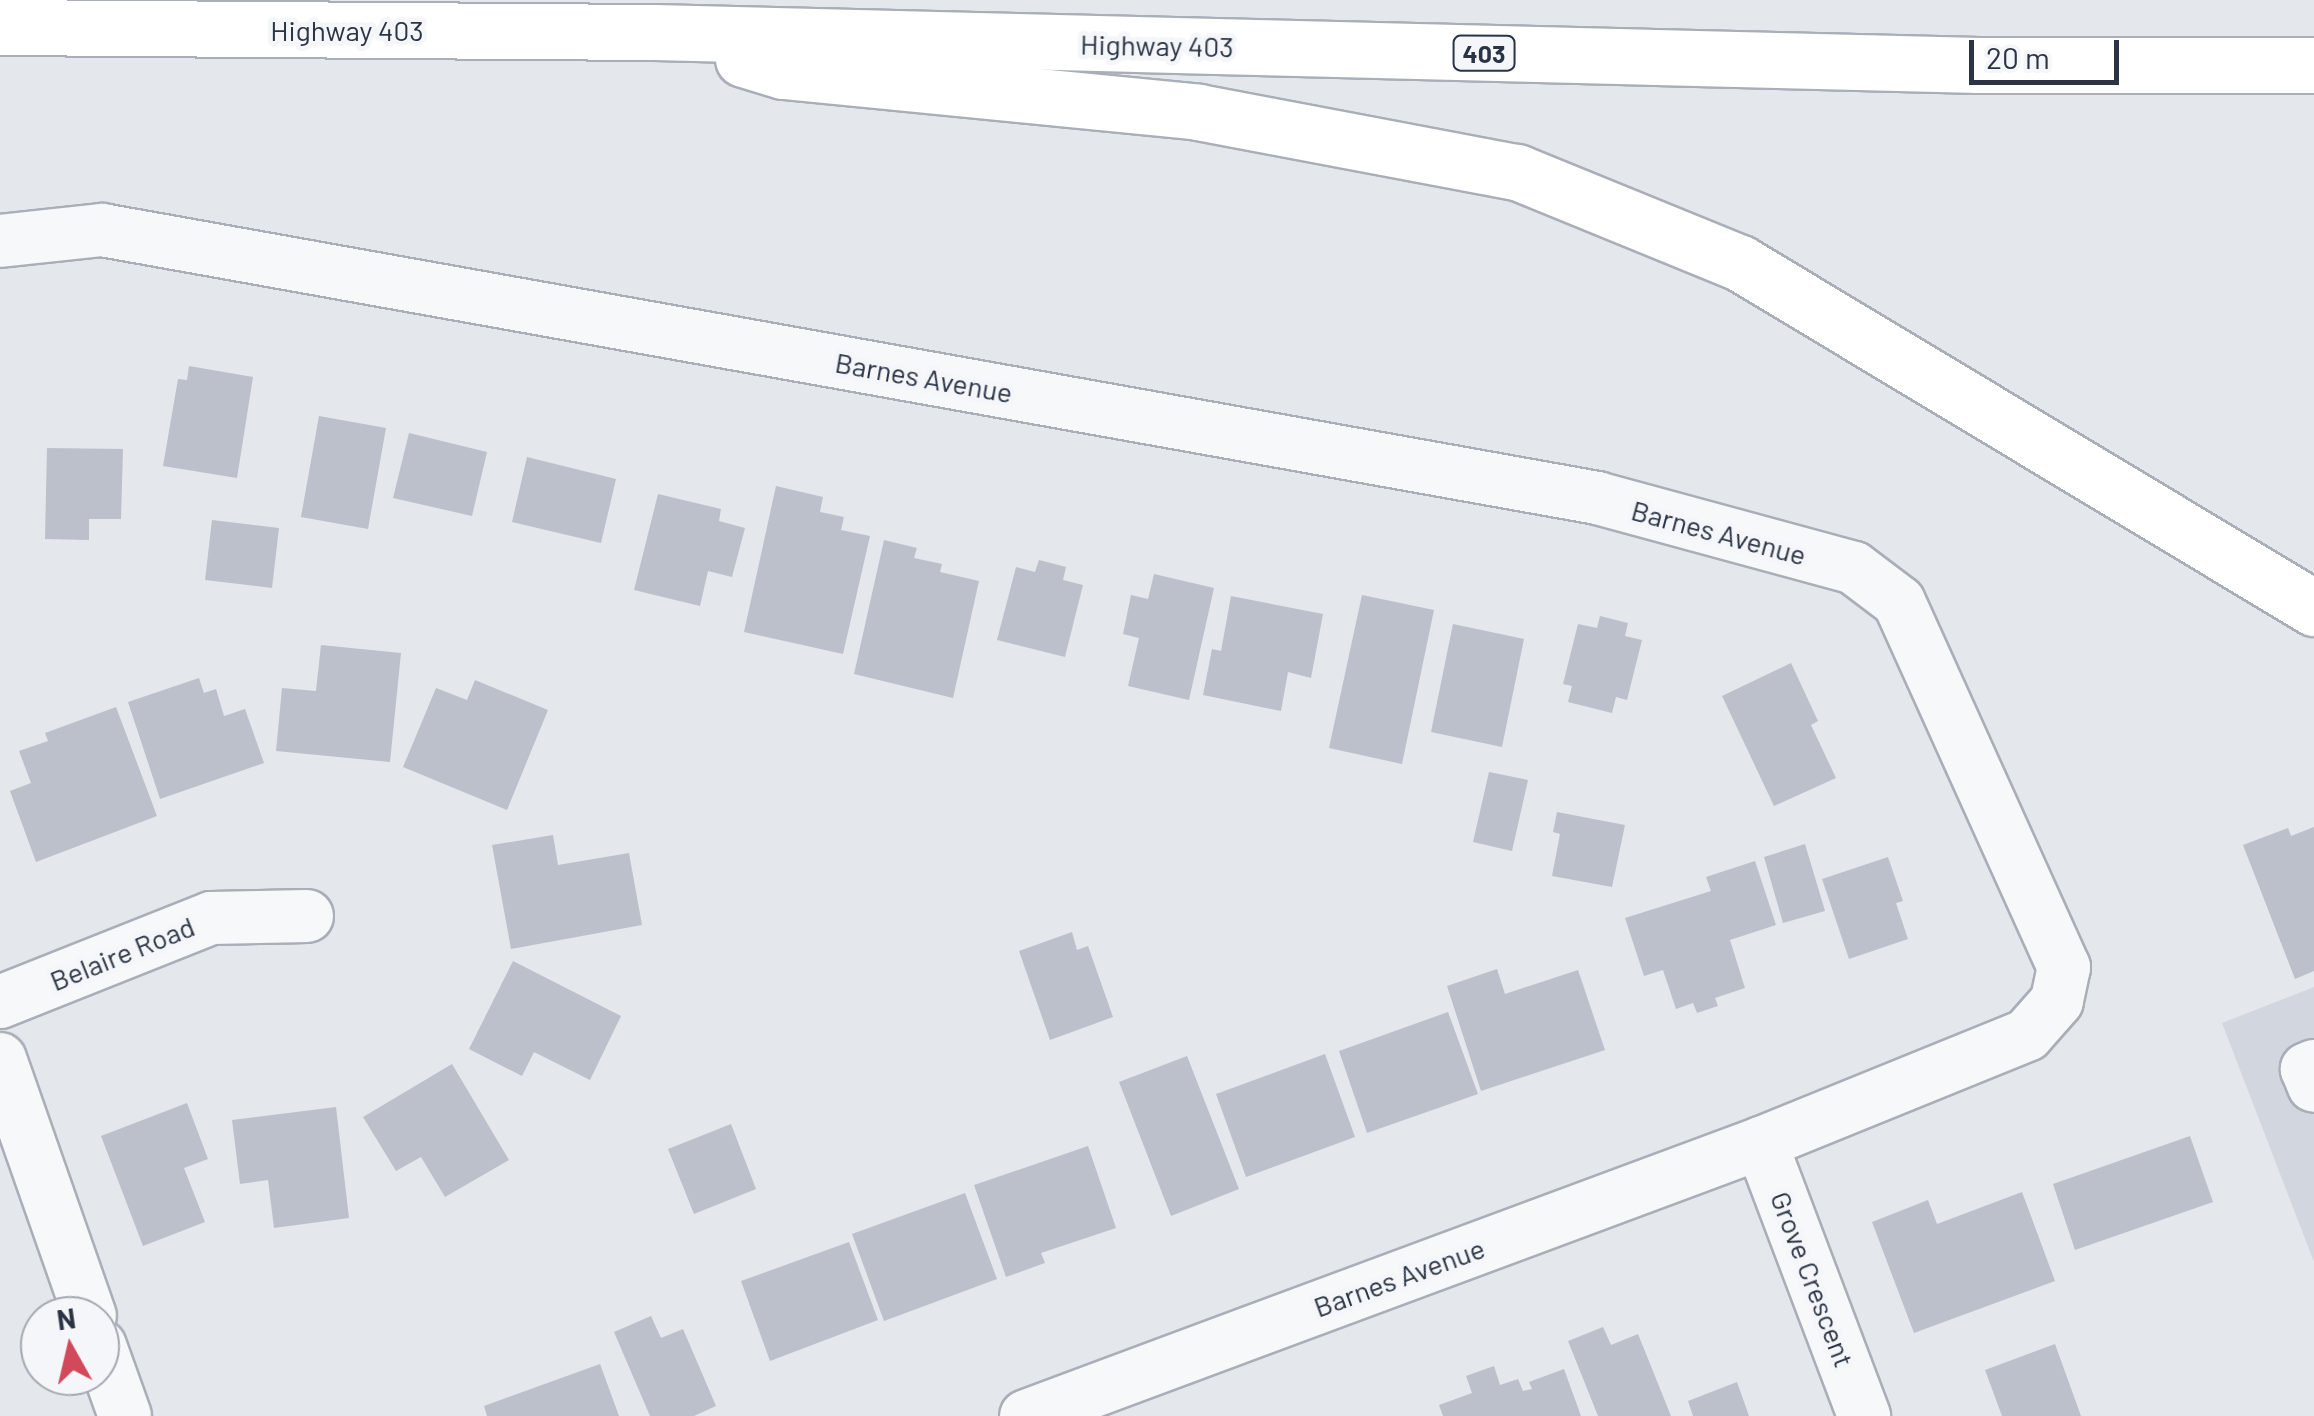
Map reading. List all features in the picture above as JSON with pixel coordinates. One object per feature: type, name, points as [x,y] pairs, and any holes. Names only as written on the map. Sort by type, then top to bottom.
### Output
[{"type":"highway","name":"Highway 403","points":[[0,28],[654,32],[1980,65],[2314,65]]},
{"type":"highway","points":[[654,32],[783,72],[1198,112],[1518,172],[1740,263],[2314,608]]},
{"type":"street","name":"Barnes Avenue","points":[[0,240],[102,230],[1597,498],[1854,568],[1899,602],[2064,967],[2057,1001],[2027,1035],[1761,1143],[1026,1416]]},
{"type":"street","name":"Belaire Road","points":[[0,1002],[211,918],[307,916]]},
{"type":"street","points":[[0,1059],[83,1296]]},
{"type":"street","points":[[2314,1066],[2307,1069],[2314,1086]]},
{"type":"street","name":"Grove Crescent","points":[[1761,1143],[1864,1416]]},
{"type":"shaded area","points":[[2314,987],[2314,1262],[2222,1023]]},
{"type":"building","points":[[189,366],[253,377],[237,478],[163,466],[178,379],[187,380]]},
{"type":"building","points":[[319,416],[386,428],[368,529],[301,517]]},
{"type":"building","points":[[409,433],[487,452],[472,516],[393,498]]},
{"type":"building","points":[[47,448],[123,449],[121,519],[89,519],[89,540],[45,539]]},
{"type":"building","points":[[527,457],[616,479],[601,543],[512,522]]},
{"type":"building","points":[[776,486],[823,497],[820,512],[844,517],[841,530],[870,536],[843,654],[744,632]]},
{"type":"building","points":[[658,494],[721,509],[719,521],[745,528],[732,577],[708,571],[700,606],[634,590]]},
{"type":"building","points":[[212,520],[279,528],[272,588],[205,580]]},
{"type":"building","points":[[884,540],[917,548],[914,558],[942,564],[940,572],[979,581],[953,698],[854,674]]},
{"type":"building","points":[[1039,560],[1066,567],[1063,580],[1083,585],[1065,657],[997,640],[1016,567],[1035,572]]},
{"type":"building","points":[[1154,574],[1214,588],[1189,700],[1128,686],[1139,638],[1123,634],[1131,595],[1148,599]]},
{"type":"building","points":[[1362,595],[1434,610],[1402,764],[1329,748]]},
{"type":"building","points":[[1231,596],[1323,614],[1311,678],[1288,672],[1281,711],[1203,695],[1212,649],[1221,651]]},
{"type":"building","points":[[1600,616],[1628,623],[1625,636],[1642,640],[1627,700],[1616,697],[1612,713],[1568,702],[1572,686],[1563,684],[1578,624],[1597,628]]},
{"type":"building","points":[[1453,624],[1524,639],[1502,747],[1431,732]]},
{"type":"building","points":[[321,645],[401,653],[390,762],[276,751],[282,688],[316,691]]},
{"type":"building","points":[[1791,663],[1818,721],[1811,725],[1836,778],[1774,806],[1722,696]]},
{"type":"building","points":[[199,678],[204,693],[216,689],[224,716],[245,709],[264,763],[160,799],[128,702]]},
{"type":"building","points":[[475,680],[548,710],[507,810],[403,767],[436,688],[467,700]]},
{"type":"building","points":[[116,707],[157,816],[36,862],[10,791],[31,783],[19,751],[48,741],[45,733]]},
{"type":"building","points":[[1489,772],[1528,780],[1512,851],[1473,842]]},
{"type":"building","points":[[1557,812],[1625,825],[1612,887],[1552,876],[1560,834],[1553,832]]},
{"type":"building","points":[[2314,827],[2314,971],[2295,979],[2243,845],[2288,828],[2291,836]]},
{"type":"building","points":[[553,835],[558,865],[629,853],[642,925],[511,949],[492,845]]},
{"type":"building","points":[[1805,844],[1825,911],[1783,923],[1764,857]]},
{"type":"building","points":[[1888,857],[1903,901],[1896,903],[1908,939],[1849,959],[1822,879]]},
{"type":"building","points":[[1755,861],[1776,925],[1730,940],[1745,988],[1715,998],[1718,1006],[1697,1013],[1693,1003],[1676,1009],[1663,970],[1644,976],[1625,918],[1711,891],[1706,877]]},
{"type":"building","points":[[1072,932],[1077,950],[1088,946],[1113,1017],[1050,1040],[1019,951]]},
{"type":"building","points":[[513,961],[621,1016],[590,1080],[534,1052],[522,1076],[469,1049]]},
{"type":"building","points":[[1497,969],[1505,994],[1578,970],[1605,1050],[1481,1091],[1447,986]]},
{"type":"building","points":[[1448,1012],[1478,1094],[1367,1133],[1339,1051]]},
{"type":"building","points":[[1325,1054],[1355,1137],[1246,1177],[1216,1094]]},
{"type":"building","points":[[1187,1056],[1239,1189],[1171,1216],[1119,1082]]},
{"type":"building","points":[[452,1064],[509,1160],[445,1197],[421,1157],[396,1171],[363,1117]]},
{"type":"building","points":[[187,1103],[208,1159],[184,1168],[205,1222],[143,1246],[101,1136]]},
{"type":"building","points":[[336,1107],[349,1218],[274,1228],[268,1180],[240,1184],[232,1120]]},
{"type":"building","points":[[731,1124],[756,1189],[694,1214],[668,1149]]},
{"type":"building","points":[[2190,1136],[2213,1202],[2075,1250],[2053,1184]]},
{"type":"building","points":[[1088,1146],[1116,1228],[1041,1253],[1045,1263],[1006,1277],[974,1185]]},
{"type":"building","points":[[2022,1192],[2055,1281],[1914,1333],[1872,1222],[1928,1200],[1937,1224]]},
{"type":"building","points":[[965,1193],[997,1279],[884,1321],[852,1234]]},
{"type":"building","points":[[849,1242],[878,1320],[770,1361],[741,1281]]},
{"type":"building","points":[[651,1316],[661,1338],[683,1329],[716,1406],[694,1416],[650,1416],[614,1332]]},
{"type":"building","points":[[1603,1327],[1611,1345],[1638,1334],[1671,1416],[1598,1416],[1568,1341]]},
{"type":"building","points":[[2055,1344],[2081,1416],[2002,1416],[1985,1370]]},
{"type":"building","points":[[600,1364],[619,1416],[487,1416],[484,1406]]},
{"type":"building","points":[[1494,1366],[1500,1385],[1518,1379],[1523,1391],[1532,1389],[1529,1382],[1564,1369],[1581,1416],[1443,1416],[1439,1405],[1472,1393],[1466,1376]]},
{"type":"building","points":[[1737,1382],[1749,1416],[1693,1416],[1688,1401]]}]
